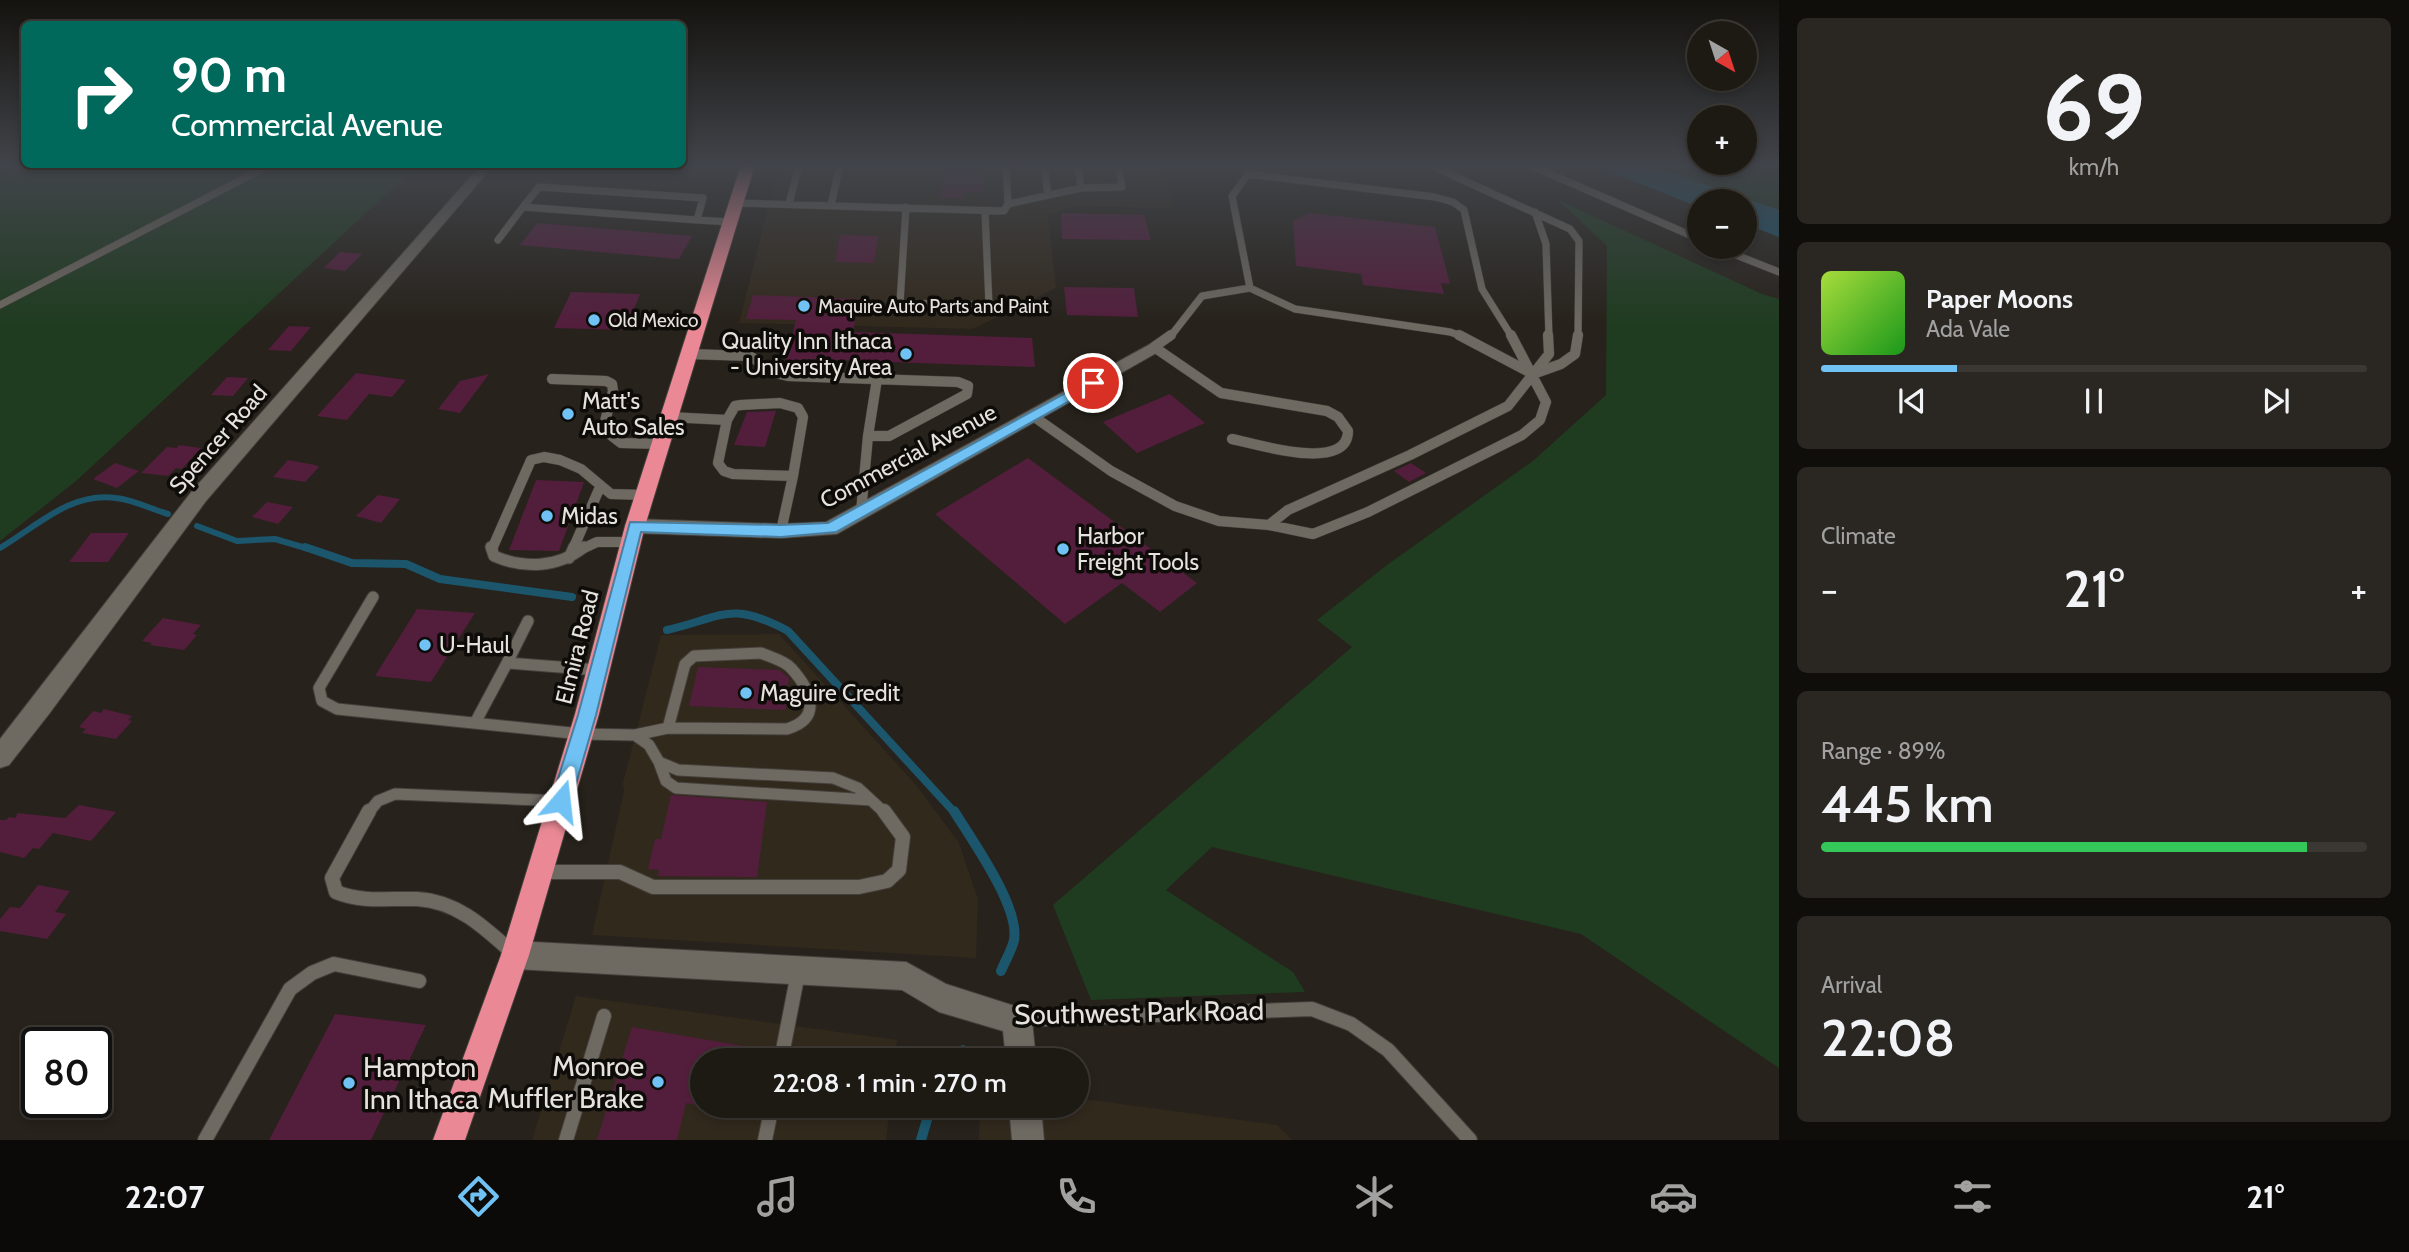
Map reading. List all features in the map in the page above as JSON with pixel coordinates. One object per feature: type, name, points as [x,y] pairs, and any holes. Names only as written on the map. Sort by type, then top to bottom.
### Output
[{"type":"highway","name":"Elmira Road","points":[[449,1140],[540,872],[582,734],[633,534],[732,218]]},
{"type":"street","name":"Spencer Road","points":[[0,757],[41,707],[199,496],[442,218]]},
{"type":"street","name":"Commercial Avenue","points":[[633,534],[830,528],[1154,347]]},
{"type":"street","name":"Southwest Park Road","points":[[514,955],[905,976],[939,996],[1017,1020]]},
{"type":"street","points":[[1017,1020],[1020,1048]]},
{"type":"street","points":[[1026,1118],[1028,1140]]},
{"type":"lane","points":[[0,305],[167,218]]},
{"type":"lane","points":[[498,240],[515,218]]},
{"type":"lane","points":[[673,218],[707,218]]},
{"type":"lane","points":[[905,218],[900,303],[989,305],[985,218]]},
{"type":"lane","points":[[1236,218],[1250,288],[1272,300],[1295,309],[1450,332],[1472,340],[1532,373],[1561,365],[1575,354],[1578,336],[1579,241],[1570,229],[1548,218]]},
{"type":"lane","name":"Commercial Avenue","points":[[1033,416],[1111,471],[1175,506],[1219,521],[1269,525],[1314,534],[1338,526],[1522,435],[1540,420],[1546,402],[1532,373],[1482,289],[1466,218]]},
{"type":"lane","points":[[1269,525],[1288,510],[1313,501],[1493,415],[1508,405],[1549,354],[1546,244],[1537,218]]},
{"type":"lane","points":[[1651,218],[1687,234]]},
{"type":"lane","points":[[1746,259],[1779,272]]},
{"type":"lane","name":"Commercial Avenue","points":[[1154,347],[1168,339],[1202,296],[1250,288]]},
{"type":"lane","points":[[1154,347],[1221,393],[1327,411],[1340,416],[1348,425],[1348,439],[1343,449],[1331,455],[1317,455],[1231,439]]},
{"type":"lane","points":[[689,354],[750,356],[775,373],[788,376],[958,382],[968,386],[967,394],[889,436],[868,436]]},
{"type":"lane","points":[[552,379],[606,381],[612,384],[613,391],[603,429],[607,436],[619,444],[661,444]]},
{"type":"lane","points":[[861,512],[868,436],[877,379]]},
{"type":"lane","points":[[781,531],[793,476],[803,417],[800,410],[793,405],[745,403],[735,406],[727,420],[719,463],[724,471],[733,474],[793,476]]},
{"type":"lane","points":[[669,417],[727,420]]},
{"type":"lane","points":[[633,534],[597,541],[569,558],[552,564],[506,562],[494,556],[491,547],[531,460],[538,456],[547,456],[586,472],[600,487],[612,494],[645,495]]},
{"type":"lane","points":[[569,558],[600,487]]},
{"type":"lane","points":[[373,597],[319,688],[323,701],[337,709],[582,734],[635,735],[668,728],[787,729],[800,724],[809,716],[811,700],[790,666],[777,659],[761,653],[694,656],[685,664],[668,728]]},
{"type":"lane","points":[[475,723],[528,621]]},
{"type":"lane","points":[[507,663],[598,670]]},
{"type":"lane","points":[[635,735],[649,746],[659,761],[666,781],[676,788],[871,800]]},
{"type":"lane","points":[[540,872],[620,872],[653,887],[859,887],[887,881],[899,870],[903,837],[892,819],[858,788],[833,778],[678,770],[659,761]]},
{"type":"lane","points":[[514,955],[469,915],[429,900],[350,899],[335,892],[332,878],[368,813],[378,801],[395,794],[561,801]]},
{"type":"lane","points":[[205,1140],[290,989],[312,973],[334,964],[419,981]]},
{"type":"lane","points":[[783,1048],[798,970]]},
{"type":"lane","name":"Southwest Park Road","points":[[1017,1020],[1312,1009],[1352,1024],[1388,1050],[1470,1140]]},
{"type":"lane","points":[[566,1140],[604,1016]]},
{"type":"lane","points":[[765,1140],[770,1118]]},
{"type":"shaded area","points":[[766,218],[1048,218],[1056,288],[973,329],[739,323]]},
{"type":"shaded area","points":[[779,634],[916,785],[959,843],[978,899],[976,958],[592,935],[624,791],[623,783],[661,635]]},
{"type":"shaded area","points":[[576,996],[897,1040],[896,1048],[690,1048],[690,1118],[889,1118],[886,1140],[532,1140]]},
{"type":"shaded area","points":[[1089,1100],[1277,1125],[1292,1140],[979,1140],[980,1118],[1089,1118]]},
{"type":"green space","points":[[0,218],[360,218],[76,481],[0,541]]},
{"type":"green space","points":[[1577,218],[1597,218],[1762,294],[1779,299],[1779,1068],[1581,934],[1212,847],[1166,890],[1293,972],[1305,992],[1091,1000],[1053,905],[1352,647],[1317,620],[1387,565],[1534,460],[1606,395],[1607,246]]},
{"type":"water","points":[[1757,218],[1779,218],[1779,237],[1757,229]]},
{"type":"building","points":[[1061,218],[1145,218],[1151,240],[1062,239]]},
{"type":"building","points":[[1299,218],[1356,218],[1435,227],[1450,284],[1441,283],[1444,294],[1363,285],[1361,274],[1296,266],[1293,221]]},
{"type":"building","points":[[537,223],[692,236],[679,259],[520,245]]},
{"type":"building","points":[[840,235],[878,236],[874,263],[835,262]]},
{"type":"building","points":[[340,252],[362,254],[345,271],[324,268]]},
{"type":"building","points":[[1064,287],[1134,288],[1138,317],[1067,315]]},
{"type":"building","name":"Old Mexico","points":[[571,292],[640,294],[626,330],[554,328]]},
{"type":"building","name":"Quality Inn Ithaca - University Area","points":[[753,295],[859,299],[853,332],[1032,338],[1035,367],[803,359],[784,368],[796,320],[746,319]]},
{"type":"building","points":[[289,326],[311,327],[291,351],[268,350]]},
{"type":"building","points":[[356,373],[406,380],[392,397],[369,394],[347,420],[317,416]]},
{"type":"building","points":[[489,374],[460,413],[438,409],[460,381]]},
{"type":"building","points":[[227,377],[248,378],[233,396],[211,395]]},
{"type":"building","points":[[1170,394],[1205,423],[1137,453],[1103,422]]},
{"type":"building","points":[[776,411],[765,447],[734,445],[747,412]]},
{"type":"building","points":[[179,445],[201,448],[182,469],[176,468],[168,476],[141,473],[167,447],[177,448]]},
{"type":"building","name":"Harbor Freight Tools","points":[[1028,458],[1197,583],[1160,612],[1122,583],[1065,624],[935,514]]},
{"type":"building","points":[[288,460],[319,467],[305,482],[273,477]]},
{"type":"building","points":[[115,463],[139,471],[117,488],[93,479]]},
{"type":"building","points":[[1411,463],[1426,473],[1409,482],[1394,471]]},
{"type":"building","name":"Midas","points":[[536,480],[584,482],[559,551],[509,550]]},
{"type":"building","points":[[378,495],[400,499],[381,523],[356,516]]},
{"type":"building","points":[[267,502],[293,507],[278,524],[252,517]]},
{"type":"building","points":[[91,533],[129,533],[108,562],[69,562]]},
{"type":"building","name":"U-Haul","points":[[417,609],[475,613],[431,682],[375,676]]},
{"type":"building","points":[[163,618],[201,625],[193,634],[197,635],[184,650],[150,645],[152,643],[142,641]]},
{"type":"building","points":[[698,667],[779,670],[789,678],[785,710],[689,706]]},
{"type":"building","points":[[104,709],[132,716],[128,720],[132,721],[116,739],[82,733],[86,729],[79,727],[93,711],[101,713]]},
{"type":"building","points":[[671,795],[767,802],[757,877],[658,876],[659,870],[648,869],[655,839],[661,839]]},
{"type":"building","points":[[79,805],[116,812],[91,841],[53,833],[39,849],[33,848],[24,858],[0,852],[0,820],[16,818],[17,813],[65,818]]},
{"type":"building","points":[[38,885],[70,891],[55,912],[66,914],[47,939],[0,931],[0,919],[10,907],[20,908]]},
{"type":"building","name":"Hampton Inn Ithaca","points":[[335,1014],[426,1025],[371,1140],[269,1140]]},
{"type":"building","name":"Monroe Muffler Brake","points":[[632,1027],[755,1048],[690,1048],[690,1104],[686,1103],[677,1140],[597,1140]]},
{"type":"waterway","points":[[0,548],[55,512],[84,500],[100,497],[123,499],[168,514]]},
{"type":"waterway","points":[[197,526],[237,541],[275,539],[309,549]]},
{"type":"waterway","points":[[305,547],[352,563],[406,564],[440,579],[572,597]]},
{"type":"waterway","points":[[667,630],[715,616],[739,614],[752,616],[788,631],[955,813]]},
{"type":"waterway","points":[[954,811],[993,874],[1010,910],[1014,940],[1001,971]]},
{"type":"waterway","points":[[921,1140],[927,1118]]},
{"type":"place","name":"Maquire Auto Parts and Paint","points":[[804,306]]},
{"type":"place","name":"Old Mexico","points":[[594,320]]},
{"type":"place","name":"Quality Inn Ithaca - University Area","points":[[906,354]]},
{"type":"place","name":"Matt's Auto Sales","points":[[568,414]]},
{"type":"place","name":"Midas","points":[[547,516]]},
{"type":"place","name":"Harbor Freight Tools","points":[[1063,549]]},
{"type":"place","name":"U-Haul","points":[[425,645]]},
{"type":"place","name":"Maguire Credit","points":[[746,693]]},
{"type":"place","name":"Monroe Muffler Brake","points":[[658,1082]]},
{"type":"place","name":"Hampton Inn Ithaca","points":[[349,1083]]},
{"type":"route","points":[[561,801],[587,715],[635,526],[781,531],[830,528],[1093,383]]}]
